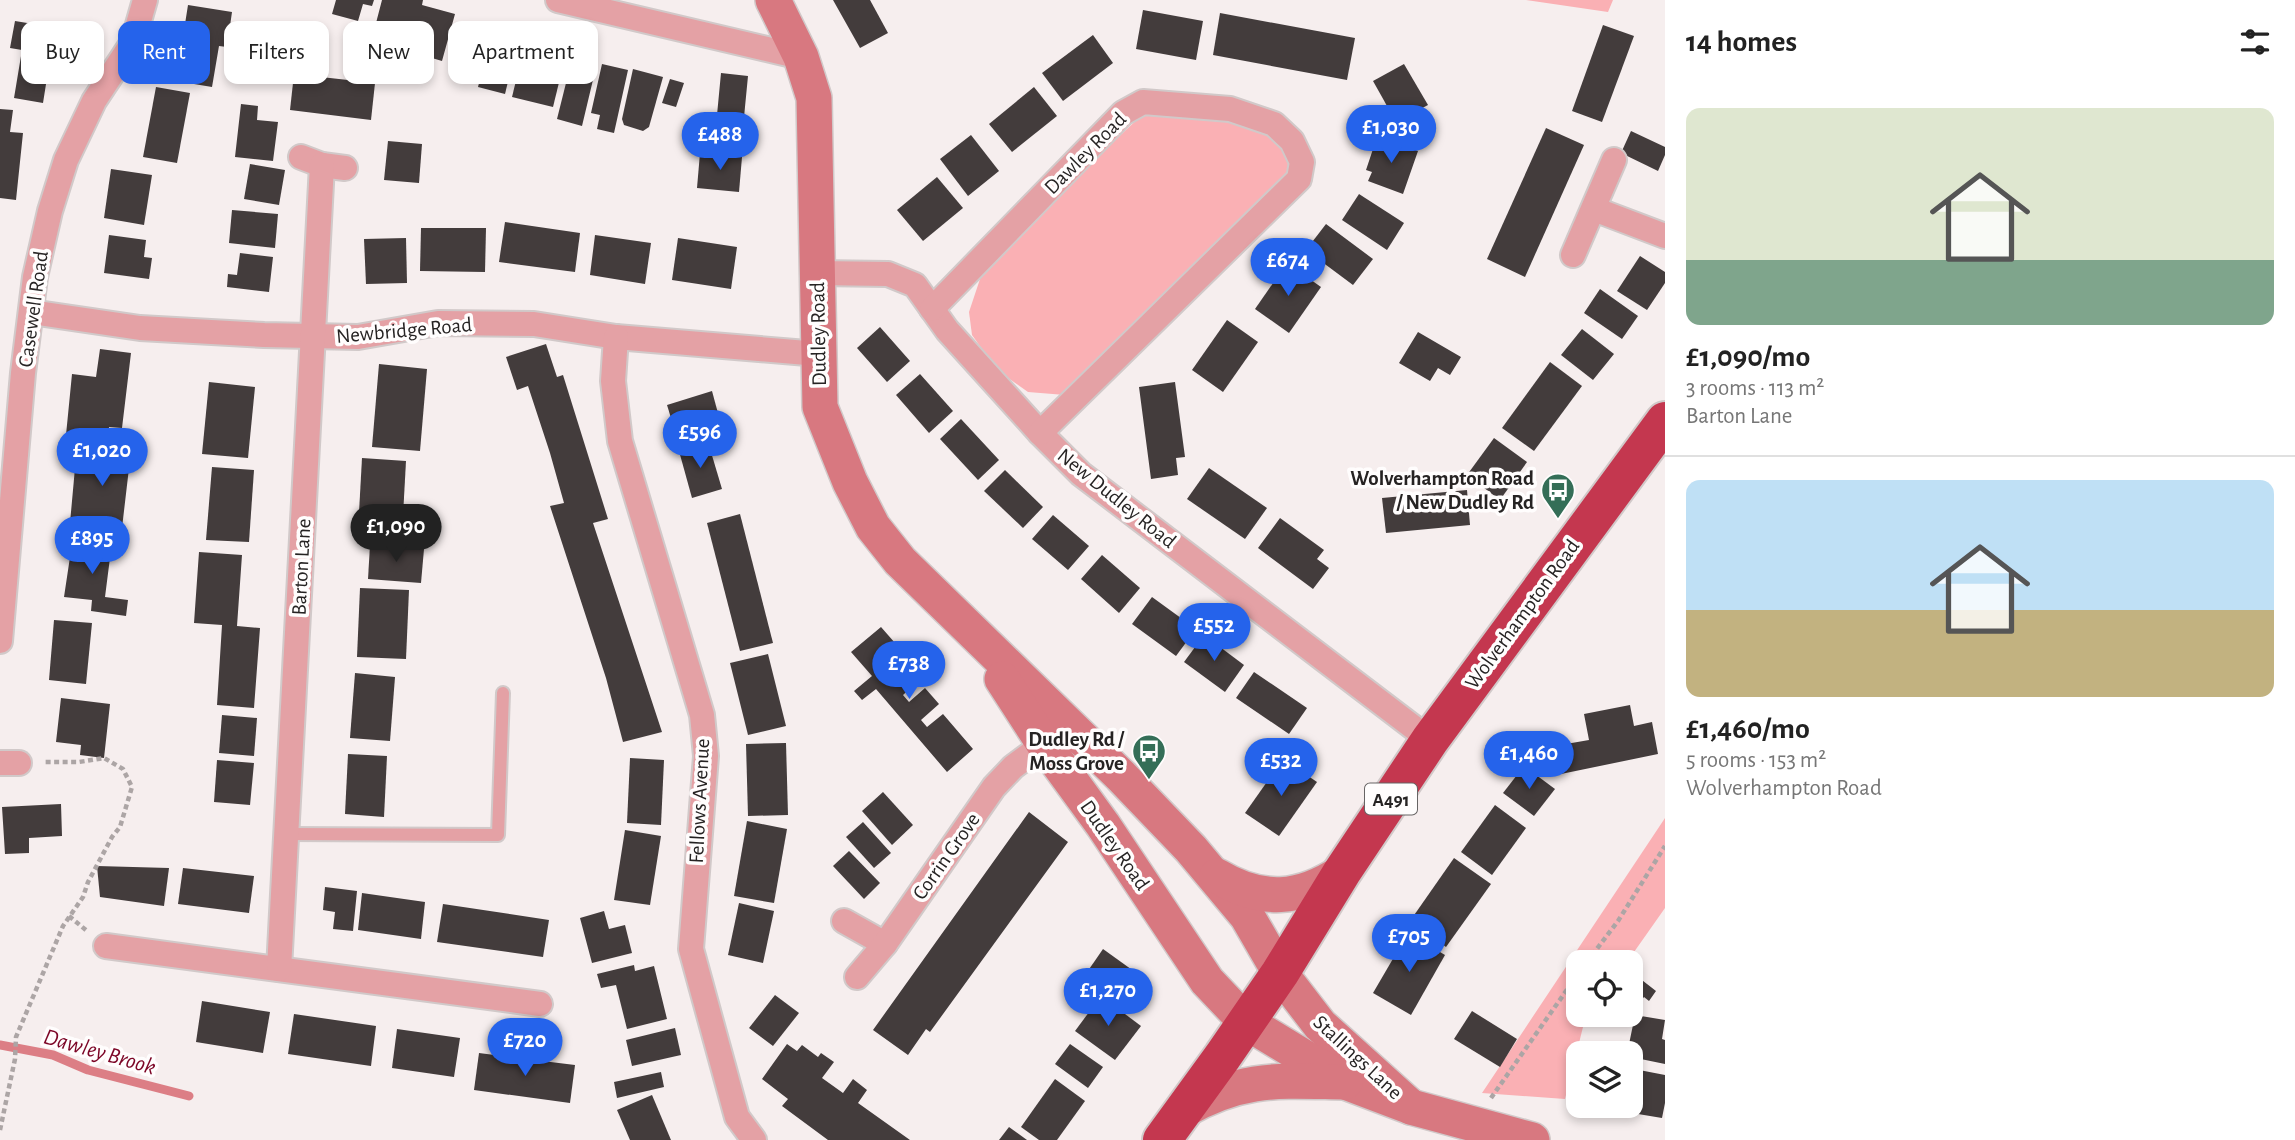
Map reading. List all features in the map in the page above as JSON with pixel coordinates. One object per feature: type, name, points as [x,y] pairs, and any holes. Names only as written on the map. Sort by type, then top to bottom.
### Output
[{"type":"highway","name":"Wolverhampton Road","points":[[1246,1022],[1430,740],[1665,421]]},
{"type":"highway","name":"A491","points":[[1162,1140],[1246,1022]]},
{"type":"main road","name":"Dudley Road","points":[[773,0],[801,57],[814,97],[820,407],[850,482],[873,527],[900,561],[1121,776],[1214,874],[1247,916],[1280,973]]},
{"type":"main road","name":"Dudley Road","points":[[968,626],[1044,744],[1103,825],[1207,981],[1246,1022]]},
{"type":"main road","points":[[1214,874],[1245,890],[1278,896],[1314,888],[1342,872]]},
{"type":"main road","name":"Stallings Lane","points":[[1280,973],[1320,1026],[1411,1107]]},
{"type":"main road","name":"Stallings Lane","points":[[1246,1022],[1345,1083],[1411,1107],[1532,1140]]},
{"type":"main road","points":[[1184,1110],[1218,1092],[1256,1083],[1345,1083]]},
{"type":"street","name":"Casewell Road","points":[[0,640],[23,373],[35,277],[50,211],[66,160],[94,101],[133,42],[145,0]]},
{"type":"street","points":[[558,0],[801,57]]},
{"type":"street","name":"Dawley Road","points":[[932,309],[1123,113],[1143,102],[1230,109],[1274,124],[1292,141],[1302,162],[1299,179],[1040,433]]},
{"type":"street","points":[[1573,255],[1614,160]]},
{"type":"street","name":"Barton Lane","points":[[279,969],[323,163]]},
{"type":"street","points":[[1594,209],[1665,236]]},
{"type":"street","name":"New Dudley Road","points":[[817,273],[888,274],[915,285],[947,330],[1081,474],[1430,740]]},
{"type":"street","name":"Newbridge Road","points":[[31,312],[140,327],[313,336],[358,337],[438,323],[534,324],[616,337],[819,354]]},
{"type":"street","name":"Fellows Avenue","points":[[616,337],[613,382],[620,441],[702,715],[706,756],[691,950],[737,1117],[754,1140]]},
{"type":"street","name":"Corrin Grove","points":[[858,977],[885,944],[995,787],[1013,767],[1044,744]]},
{"type":"street","points":[[844,922],[885,944]]},
{"type":"street","points":[[106,946],[540,1004]]},
{"type":"lane","points":[[286,834],[498,835],[503,694]]},
{"type":"path","points":[[0,1130],[15,1059],[16,1037],[62,926],[82,897],[112,837],[120,827],[132,788],[123,769],[104,758],[79,762],[9,763]]},
{"type":"path","points":[[1596,950],[1618,921],[1665,846]]},
{"type":"path","points":[[1472,1124],[1566,991]]},
{"type":"shaded area","points":[[1526,0],[1613,0],[1608,12]]},
{"type":"shaded area","points":[[1142,115],[1248,124],[1276,134],[1294,161],[1286,176],[1065,395],[1028,392],[997,370],[972,335],[969,312],[980,279]]},
{"type":"shaded area","points":[[1665,818],[1665,908],[1635,950],[1577,950]]},
{"type":"shaded area","points":[[1566,967],[1566,1027],[1583,1027],[1580,1041],[1566,1041],[1565,1099],[1482,1093]]},
{"type":"building","points":[[336,0],[374,0],[372,6],[363,4],[358,21],[332,14]]},
{"type":"building","points":[[382,0],[423,0],[422,5],[455,14],[453,21],[448,21],[448,39],[442,61],[434,59],[434,21],[377,21]]},
{"type":"building","points":[[833,0],[870,0],[888,33],[860,48]]},
{"type":"building","points":[[188,5],[232,12],[231,21],[224,21],[224,47],[219,46],[212,87],[194,84],[210,84],[210,21],[185,21]]},
{"type":"building","points":[[1143,10],[1203,21],[1196,60],[1136,49]]},
{"type":"building","points":[[1220,13],[1355,38],[1347,80],[1213,55]]},
{"type":"building","points":[[15,21],[21,22],[21,50],[10,48]]},
{"type":"building","points":[[1603,25],[1634,36],[1602,122],[1572,111]]},
{"type":"building","points":[[1093,35],[1113,63],[1063,101],[1042,73]]},
{"type":"building","points":[[21,56],[21,84],[46,84],[43,103],[14,98]]},
{"type":"building","points":[[602,64],[628,70],[614,133],[597,129],[600,115],[591,113]]},
{"type":"building","points":[[1404,64],[1428,105],[1396,122],[1373,81]]},
{"type":"building","points":[[633,69],[663,77],[649,127],[643,131],[624,125],[622,119]]},
{"type":"building","points":[[721,73],[748,76],[741,148],[698,144],[701,113],[717,115]]},
{"type":"building","points":[[329,78],[343,79],[343,84],[375,84],[371,120],[290,110],[293,84],[329,84]]},
{"type":"building","points":[[670,79],[684,83],[676,107],[662,103]]},
{"type":"building","points":[[479,84],[507,84],[505,94],[478,87]]},
{"type":"building","points":[[515,84],[559,84],[553,107],[512,97]]},
{"type":"building","points":[[566,84],[592,84],[582,126],[557,119]]},
{"type":"building","points":[[156,87],[190,93],[177,163],[143,157]]},
{"type":"building","points":[[1034,87],[1057,116],[1012,152],[989,124]]},
{"type":"building","points":[[241,104],[258,106],[257,120],[278,122],[273,161],[235,157]]},
{"type":"building","points":[[0,109],[13,110],[10,132],[23,133],[16,200],[0,198]]},
{"type":"building","points":[[1546,128],[1584,145],[1525,277],[1487,259]]},
{"type":"building","points":[[1631,131],[1665,147],[1665,155],[1658,171],[1621,153]]},
{"type":"building","points":[[971,135],[999,171],[968,196],[940,159]]},
{"type":"building","points":[[1377,137],[1418,151],[1403,194],[1368,181],[1372,172],[1366,170]]},
{"type":"building","points":[[388,141],[422,144],[419,183],[384,180]]},
{"type":"building","points":[[700,153],[742,157],[739,192],[697,188]]},
{"type":"building","points":[[250,164],[285,170],[279,205],[244,199]]},
{"type":"building","points":[[111,169],[152,175],[144,225],[104,218]]},
{"type":"building","points":[[937,177],[963,208],[923,241],[897,210]]},
{"type":"building","points":[[1359,194],[1404,223],[1387,250],[1342,220]]},
{"type":"building","points":[[232,210],[278,214],[275,248],[229,243]]},
{"type":"building","points":[[505,222],[580,233],[575,272],[499,262]]},
{"type":"building","points":[[1326,224],[1373,259],[1353,285],[1306,250]]},
{"type":"building","points":[[421,228],[486,228],[485,272],[420,271]]},
{"type":"building","points":[[109,235],[146,240],[144,257],[152,258],[149,279],[104,273]]},
{"type":"building","points":[[595,235],[651,243],[645,284],[590,275]]},
{"type":"building","points":[[406,238],[407,283],[366,284],[364,239]]},
{"type":"building","points":[[678,238],[737,247],[731,289],[672,280]]},
{"type":"building","points":[[240,253],[273,257],[269,292],[227,287],[228,274],[237,275]]},
{"type":"building","points":[[1640,256],[1665,272],[1665,283],[1647,310],[1617,291]]},
{"type":"building","points":[[1287,263],[1321,287],[1289,333],[1255,309]]},
{"type":"building","points":[[1600,289],[1638,316],[1622,339],[1584,313]]},
{"type":"building","points":[[1227,320],[1258,342],[1223,392],[1192,370]]},
{"type":"building","points":[[880,327],[910,361],[887,382],[857,348]]},
{"type":"building","points":[[1582,329],[1614,354],[1593,380],[1561,355]]},
{"type":"building","points":[[1418,332],[1461,357],[1450,375],[1438,368],[1430,381],[1399,363]]},
{"type":"building","points":[[546,344],[557,377],[563,375],[608,519],[593,523],[662,732],[623,742],[606,678],[550,506],[564,503],[550,453],[528,386],[517,390],[506,357]]},
{"type":"building","points":[[100,349],[131,353],[122,428],[109,427],[108,439],[66,435],[72,374],[96,377]]},
{"type":"building","points":[[1550,362],[1582,386],[1534,451],[1502,428]]},
{"type":"building","points":[[379,364],[427,369],[420,451],[372,447]]},
{"type":"building","points":[[920,374],[953,411],[929,433],[896,395]]},
{"type":"building","points":[[209,382],[255,387],[248,458],[202,454]]},
{"type":"building","points":[[1175,382],[1185,457],[1176,458],[1178,475],[1151,479],[1139,387]]},
{"type":"building","points":[[712,391],[719,417],[675,431],[667,405]]},
{"type":"building","points":[[961,419],[999,460],[978,480],[940,439]]},
{"type":"building","points":[[1494,438],[1527,462],[1500,500],[1467,475]]},
{"type":"building","points":[[708,442],[722,489],[692,498],[679,451]]},
{"type":"building","points":[[105,446],[138,450],[136,469],[129,468],[122,528],[70,523],[76,457],[103,460]]},
{"type":"building","points":[[362,458],[406,461],[402,534],[358,531]]},
{"type":"building","points":[[212,467],[254,470],[249,542],[206,540]]},
{"type":"building","points":[[1209,468],[1267,508],[1245,539],[1187,499]]},
{"type":"building","points":[[1005,470],[1043,507],[1023,528],[984,491]]},
{"type":"building","points":[[1467,490],[1470,525],[1386,533],[1382,498]]},
{"type":"building","points":[[740,514],[773,643],[740,651],[707,523]]},
{"type":"building","points":[[1053,515],[1089,546],[1068,570],[1032,539]]},
{"type":"building","points":[[1280,518],[1324,550],[1317,559],[1329,568],[1313,589],[1258,548]]},
{"type":"building","points":[[73,537],[112,542],[105,597],[128,600],[126,616],[91,611],[92,600],[64,597]]},
{"type":"building","points":[[370,545],[424,549],[421,583],[368,579]]},
{"type":"building","points":[[199,552],[242,555],[237,626],[260,628],[254,708],[217,705],[222,625],[194,623]]},
{"type":"building","points":[[1102,555],[1140,588],[1119,613],[1081,579]]},
{"type":"building","points":[[360,588],[409,590],[406,659],[357,657]]},
{"type":"building","points":[[1152,597],[1196,629],[1176,656],[1132,624]]},
{"type":"building","points":[[54,620],[92,623],[86,684],[49,680]]},
{"type":"building","points":[[881,627],[902,651],[880,670],[887,679],[903,666],[917,682],[903,695],[909,702],[925,688],[939,704],[921,720],[927,727],[943,714],[973,749],[947,772],[876,689],[862,700],[854,691],[872,676],[851,652]]},
{"type":"building","points":[[1204,635],[1244,665],[1225,692],[1184,662]]},
{"type":"building","points":[[768,654],[786,726],[748,735],[730,663]]},
{"type":"building","points":[[1254,672],[1307,708],[1289,734],[1236,698]]},
{"type":"building","points":[[355,673],[395,677],[390,741],[350,738]]},
{"type":"building","points":[[61,698],[110,704],[104,758],[80,755],[81,745],[56,742]]},
{"type":"building","points":[[1630,705],[1634,726],[1652,722],[1658,754],[1561,774],[1557,754],[1567,752],[1566,744],[1589,740],[1584,714]]},
{"type":"building","points":[[222,715],[257,718],[254,756],[219,753]]},
{"type":"building","points":[[786,743],[788,815],[748,816],[746,744]]},
{"type":"building","points":[[348,754],[387,756],[384,817],[345,814]]},
{"type":"building","points":[[630,758],[664,760],[661,825],[627,823]]},
{"type":"building","points":[[1283,759],[1317,782],[1279,836],[1245,813]]},
{"type":"building","points":[[217,760],[254,763],[250,805],[214,802]]},
{"type":"building","points":[[1524,766],[1555,789],[1534,816],[1503,793]]},
{"type":"building","points":[[883,792],[913,825],[892,845],[862,811]]},
{"type":"building","points":[[61,804],[62,836],[29,838],[29,853],[5,854],[2,807]]},
{"type":"building","points":[[1495,805],[1526,828],[1492,875],[1461,852]]},
{"type":"building","points":[[1029,812],[1068,842],[930,1032],[926,1029],[908,1055],[873,1030]]},
{"type":"building","points":[[747,821],[787,829],[774,903],[734,896]]},
{"type":"building","points":[[863,822],[891,853],[874,868],[846,837]]},
{"type":"building","points":[[625,830],[661,836],[650,905],[614,900]]},
{"type":"building","points":[[849,851],[880,883],[864,899],[833,866]]},
{"type":"building","points":[[1454,858],[1491,884],[1446,947],[1410,921]]},
{"type":"building","points":[[97,866],[169,868],[164,906],[100,897]]},
{"type":"building","points":[[183,868],[254,876],[249,913],[178,904]]},
{"type":"building","points":[[325,887],[357,891],[353,931],[333,929],[335,912],[323,910]]},
{"type":"building","points":[[362,893],[425,902],[421,939],[358,930]]},
{"type":"building","points":[[739,903],[774,911],[763,963],[728,955]]},
{"type":"building","points":[[443,904],[549,920],[543,957],[437,942]]},
{"type":"building","points":[[604,911],[609,929],[625,925],[632,953],[592,963],[580,918]]},
{"type":"building","points":[[1408,933],[1445,955],[1411,1015],[1373,993]]},
{"type":"building","points":[[1103,949],[1135,972],[1115,1001],[1083,978]]},
{"type":"building","points":[[634,965],[635,971],[654,966],[667,1019],[627,1029],[616,985],[601,988],[597,974]]},
{"type":"building","points":[[1643,981],[1656,991],[1649,1001],[1644,997]]},
{"type":"building","points":[[775,995],[799,1013],[773,1046],[749,1028]]},
{"type":"building","points":[[1101,996],[1141,1026],[1115,1060],[1075,1031]]},
{"type":"building","points":[[202,1001],[270,1012],[263,1053],[196,1042]]},
{"type":"building","points":[[1472,1011],[1517,1039],[1500,1067],[1454,1039]]},
{"type":"building","points":[[294,1014],[376,1026],[371,1066],[288,1054]]},
{"type":"building","points":[[1643,1016],[1665,1020],[1662,1039],[1665,1040],[1665,1064],[1643,1059],[1643,1041],[1630,1041],[1633,1027],[1643,1027]]},
{"type":"building","points":[[675,1028],[681,1055],[632,1066],[626,1040]]},
{"type":"building","points":[[397,1029],[460,1038],[454,1077],[392,1068]]},
{"type":"building","points":[[787,1044],[797,1051],[802,1045],[818,1057],[821,1053],[834,1062],[822,1078],[843,1093],[853,1079],[867,1090],[858,1103],[910,1140],[828,1140],[782,1106],[788,1099],[762,1079]]},
{"type":"building","points":[[1070,1044],[1103,1067],[1088,1088],[1055,1064]]},
{"type":"building","points":[[479,1053],[575,1065],[570,1103],[474,1090]]},
{"type":"building","points":[[1643,1071],[1665,1075],[1662,1118],[1643,1115]]},
{"type":"building","points":[[661,1072],[664,1087],[617,1098],[614,1082]]},
{"type":"building","points":[[1055,1079],[1085,1101],[1057,1140],[1039,1140],[1021,1127]]},
{"type":"building","points":[[652,1095],[671,1140],[630,1140],[617,1110]]},
{"type":"building","points":[[1009,1127],[1027,1140],[999,1140]]},
{"type":"waterway","name":"Dawley Brook","points":[[0,1045],[53,1055],[88,1070],[189,1096]]},
{"type":"place","name":"Wolverhampton Road / New Dudley Rd","points":[[1558,520]]},
{"type":"place","name":"Dudley Rd / Moss Grove","points":[[1149,781]]}]
